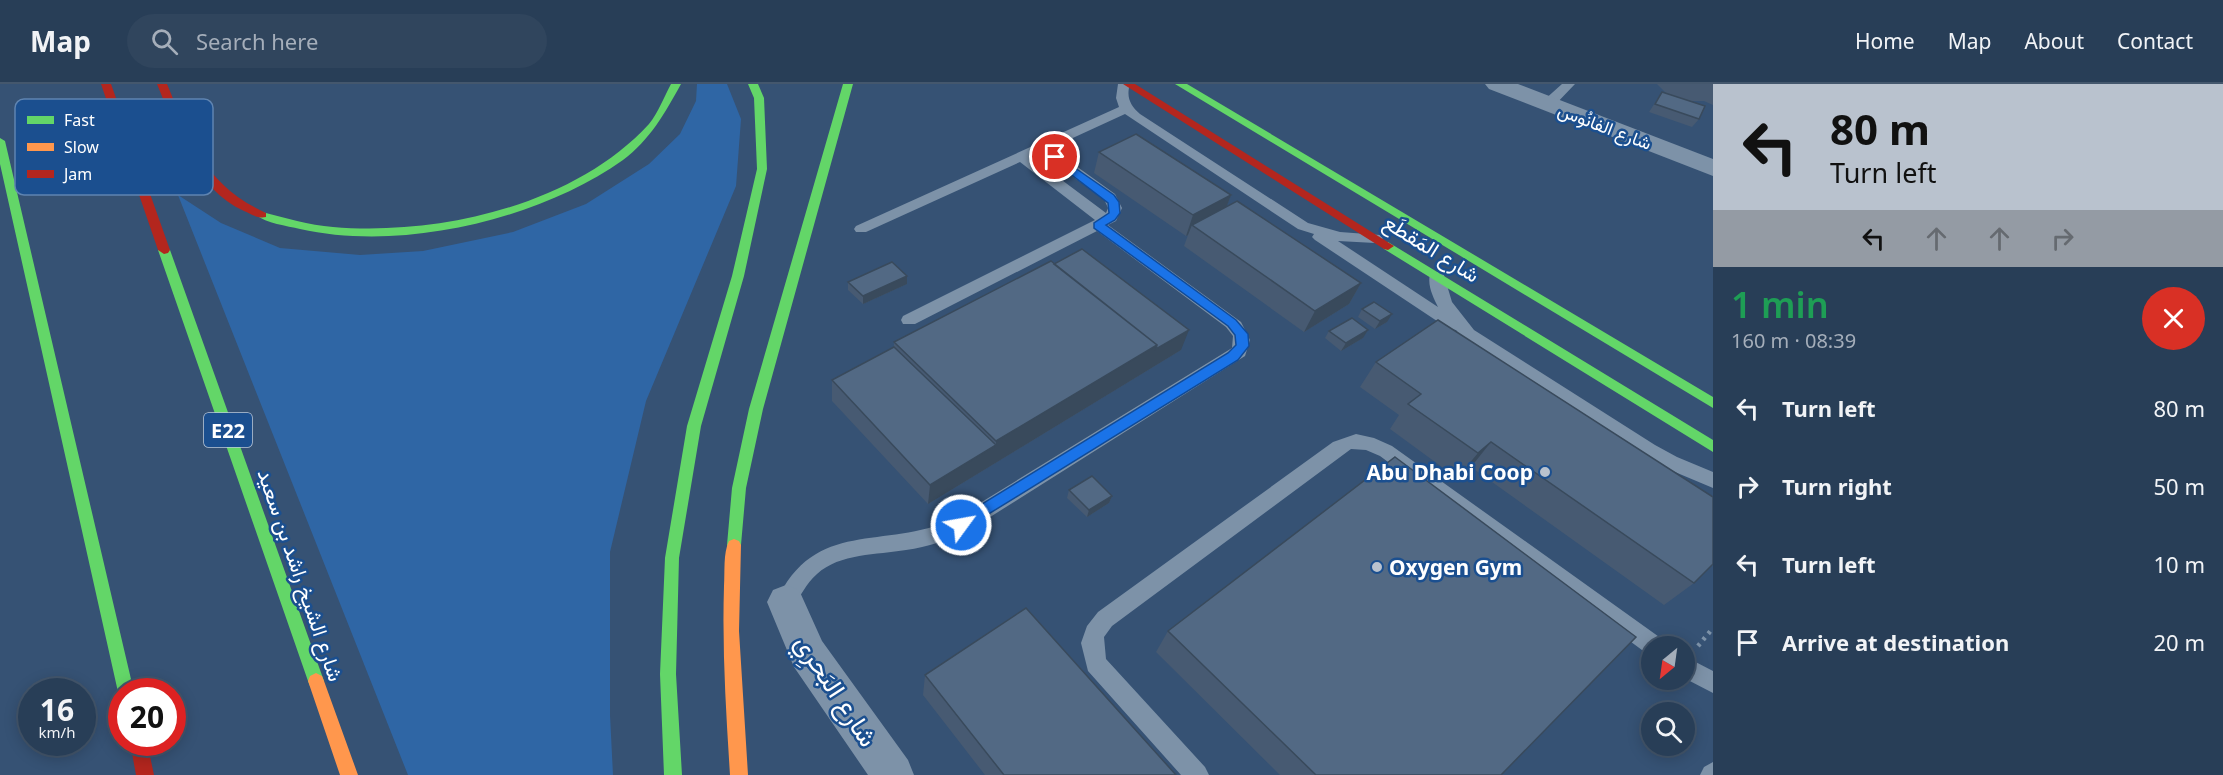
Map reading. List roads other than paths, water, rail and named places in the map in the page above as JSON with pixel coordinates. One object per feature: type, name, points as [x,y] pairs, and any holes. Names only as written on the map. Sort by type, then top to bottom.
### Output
[{"type":"main road","name":"شارع الشيخ راشد بن سعيد","points":[[106,84],[111,99]]},
{"type":"main road","points":[[162,84],[169,99]]},
{"type":"main road","points":[[213,184],[220,192],[246,209],[283,222],[346,233],[427,229],[499,215],[571,187],[632,147],[667,108],[676,84]]},
{"type":"main road","points":[[674,775],[668,674],[672,558],[694,426],[738,276],[762,169],[759,98],[753,84]]},
{"type":"main road","points":[[739,775],[733,693],[732,573],[740,488],[756,410],[848,84]]},
{"type":"main road","name":"شارع المَقطَع","points":[[1126,84],[1713,447]]},
{"type":"main road","name":"شارع المَقطَع","points":[[1180,84],[1713,403]]},
{"type":"main road","points":[[0,141],[123,678]]},
{"type":"main road","name":"شارع الشيخ راشد بن سعيد","points":[[145,195],[349,775]]},
{"type":"main road","points":[[141,756],[145,775]]},
{"type":"street","name":"شارع الفانُوس","points":[[1497,84],[1713,168]]},
{"type":"street","name":"شارع البَحرِي","points":[[786,602],[808,654],[893,775]]},
{"type":"lane","points":[[1126,84],[1121,95],[1126,109],[1649,450],[1713,480]]},
{"type":"lane","points":[[1548,104],[1569,84]]},
{"type":"lane","points":[[861,229],[1126,109]]},
{"type":"lane","points":[[909,320],[1102,223],[1115,213],[1116,208],[1110,197],[1041,147]]},
{"type":"lane","points":[[786,602],[793,587],[816,561],[849,549],[925,539],[961,525],[1239,352],[1242,346],[1241,334],[1232,323],[1102,223],[1021,156]]},
{"type":"lane","points":[[1303,226],[1339,237],[1375,238]]},
{"type":"lane","points":[[1437,276],[1439,290],[1445,304],[1468,334]]},
{"type":"lane","points":[[1197,775],[1103,674],[1092,653],[1094,633],[1106,619],[1345,443],[1363,441],[1386,451],[1641,637]]},
{"type":"lane","points":[[1695,672],[1713,683]]},
{"type":"place","name":"Abu Dhabi Coop","points":[[1545,472]]},
{"type":"place","name":"Oxygen Gym","points":[[1377,567]]}]
